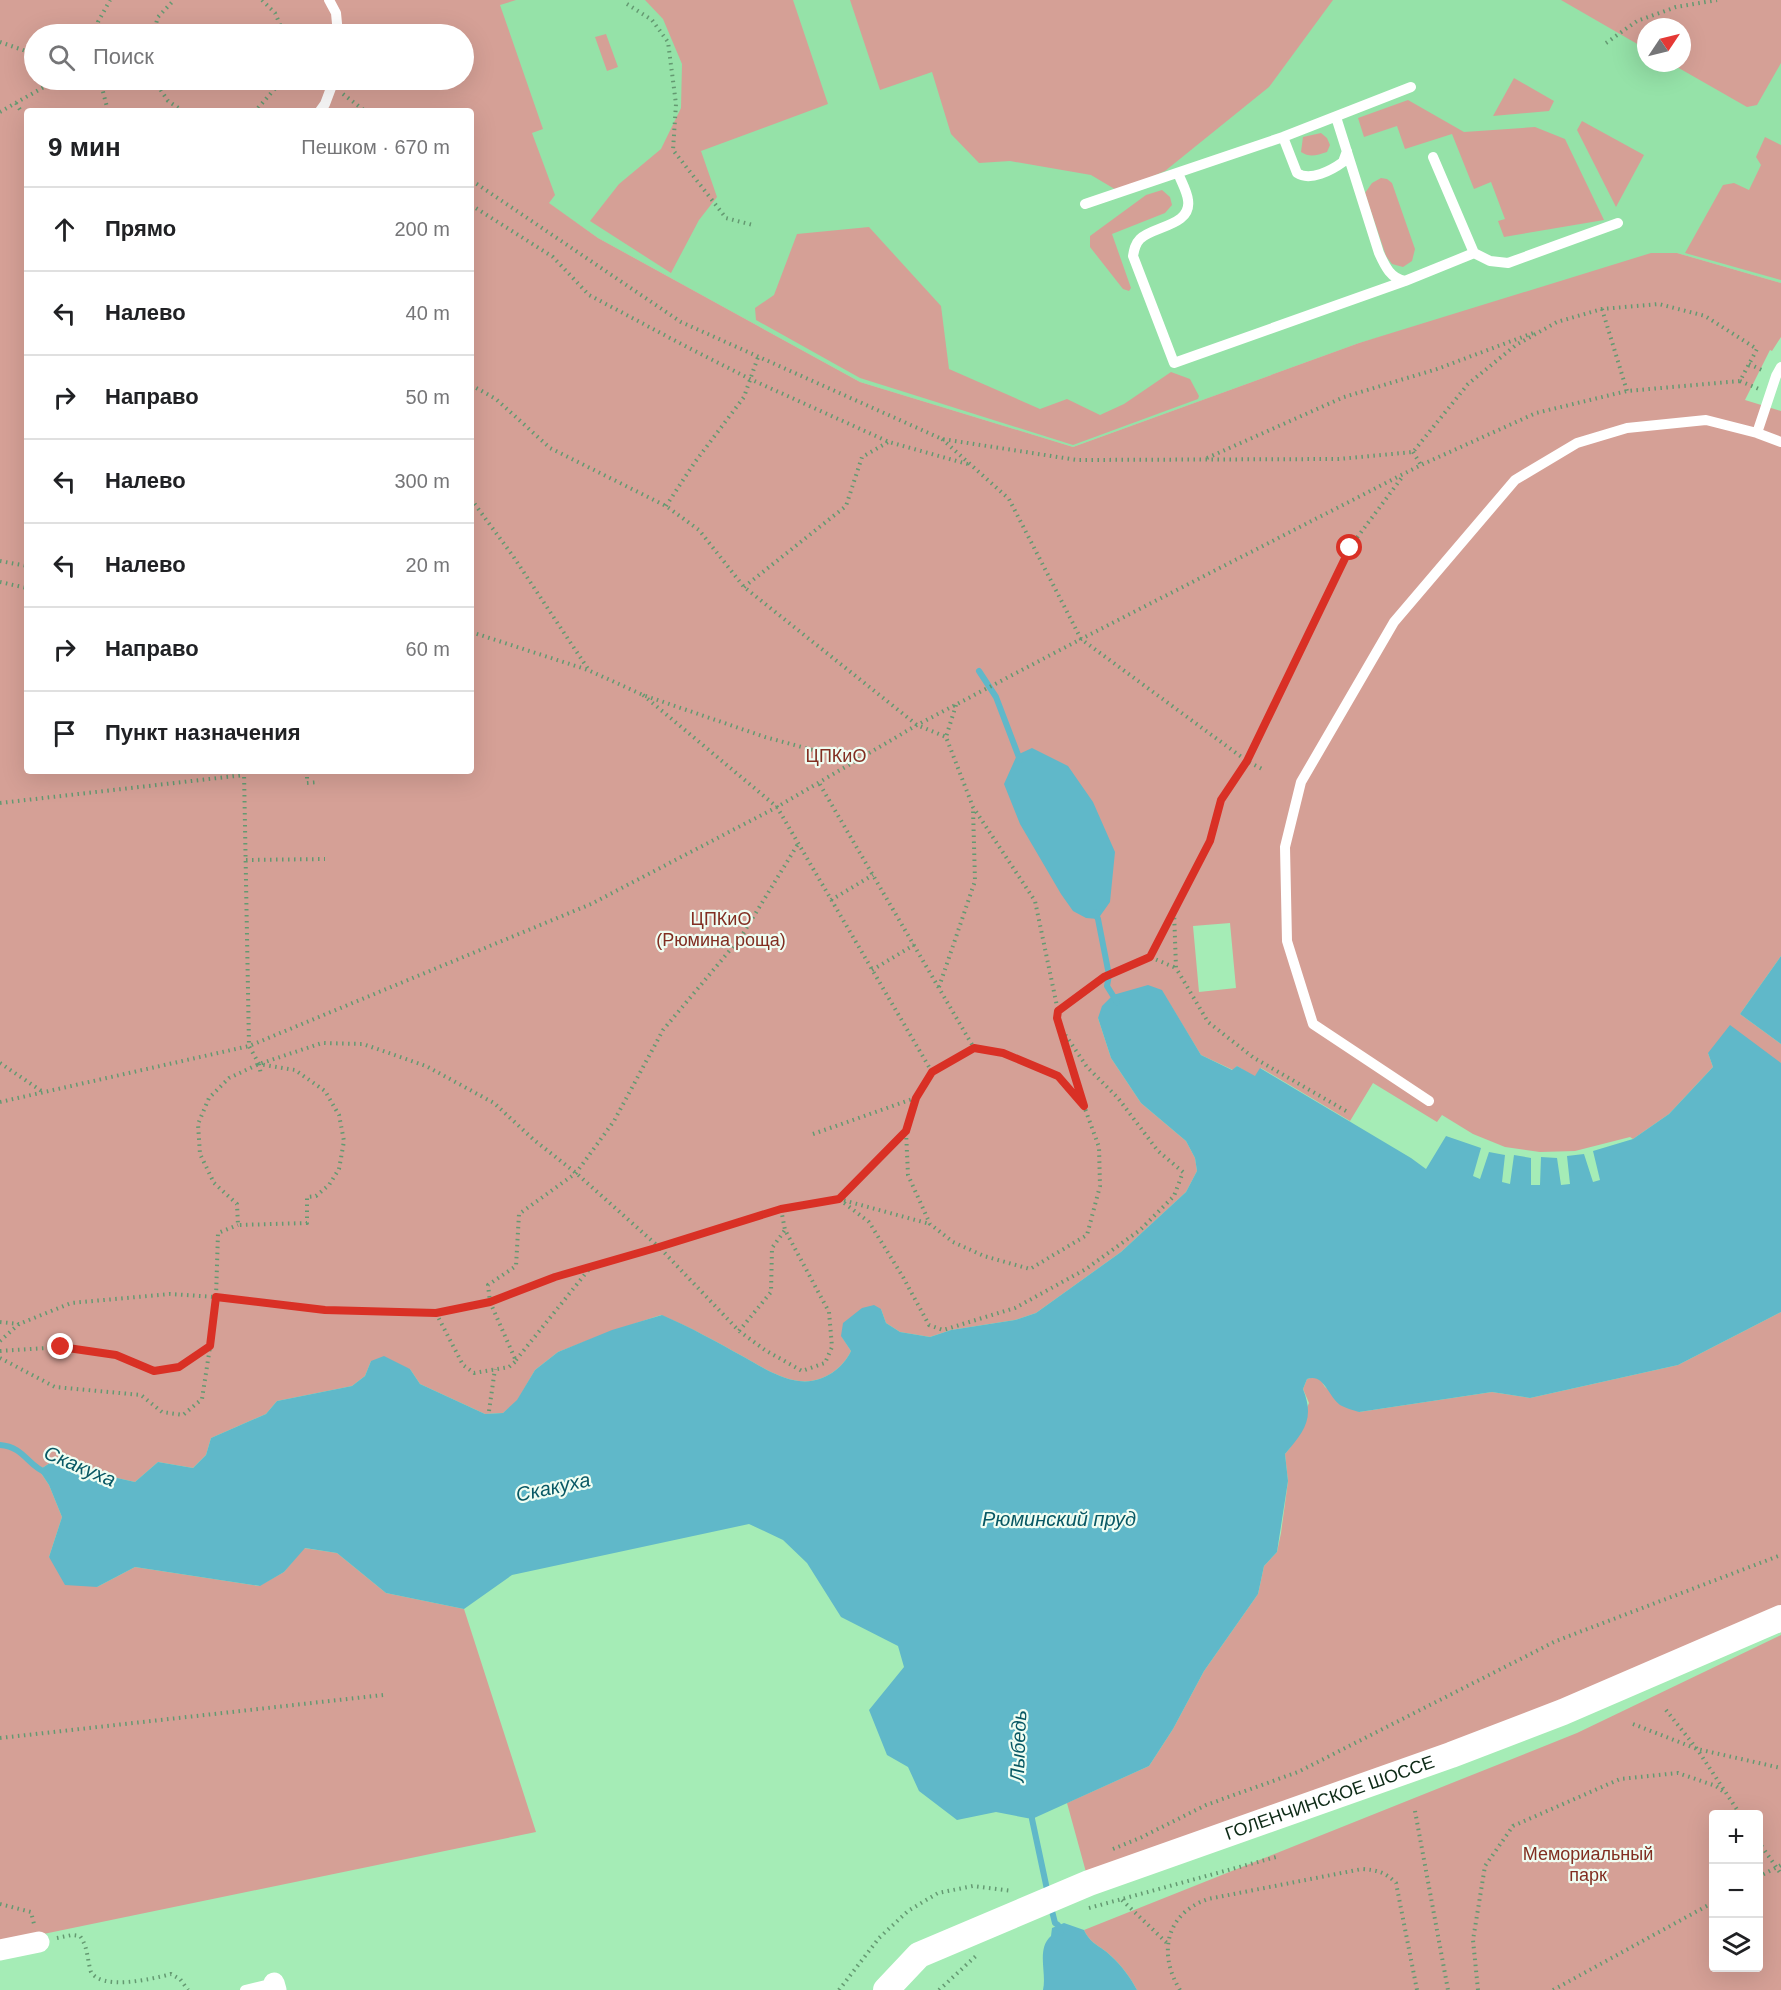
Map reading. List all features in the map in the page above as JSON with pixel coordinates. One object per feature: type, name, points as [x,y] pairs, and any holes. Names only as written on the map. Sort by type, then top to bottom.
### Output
[{"type":"street","name":"ГОЛЕНЧИНСКОЕ ШОССЕ","points":[[886,1990],[919,1955],[1089,1884],[1451,1755],[1563,1712],[1781,1618]]},
{"type":"street","points":[[0,1950],[39,1942]]},
{"type":"lane","points":[[329,0],[336,14],[337,24]]},
{"type":"lane","points":[[1085,204],[1282,137],[1411,87]]},
{"type":"lane","points":[[322,108],[330,90]]},
{"type":"lane","points":[[1336,117],[1379,253],[1386,268],[1396,279],[1405,281]]},
{"type":"lane","points":[[1282,137],[1297,173],[1308,177],[1343,162],[1347,151]]},
{"type":"lane","points":[[1433,157],[1474,253],[1490,261],[1508,263],[1618,223]]},
{"type":"lane","points":[[1178,173],[1189,201],[1186,212],[1182,219],[1141,238],[1135,247],[1133,256],[1174,363],[1405,281],[1474,253]]},
{"type":"lane","points":[[1757,433],[1776,395],[1781,368]]},
{"type":"lane","points":[[1429,1101],[1313,1024],[1287,941],[1285,847],[1301,782],[1394,622],[1515,480],[1577,443],[1627,428],[1706,420],[1757,433],[1781,442]]},
{"type":"lane","points":[[245,1990],[275,1987]]},
{"type":"path","points":[[98,24],[110,0]]},
{"type":"path","points":[[156,24],[158,17],[174,0]]},
{"type":"path","points":[[262,0],[275,13],[280,24]]},
{"type":"path","points":[[1606,43],[1636,21],[1676,7],[1717,0]]},
{"type":"path","points":[[627,4],[652,20],[668,42],[676,104],[673,150],[726,218],[753,225]]},
{"type":"path","points":[[0,42],[24,50]]},
{"type":"path","points":[[0,112],[39,90]]},
{"type":"path","points":[[103,90],[107,108]]},
{"type":"path","points":[[161,90],[168,101],[178,108]]},
{"type":"path","points":[[258,108],[274,90]]},
{"type":"path","points":[[16,103],[22,113]]},
{"type":"path","points":[[0,1102],[249,1046],[591,904],[777,807],[917,725],[1420,465],[1536,413],[1627,391],[1740,381],[1757,348],[1706,316],[1659,304],[1602,309],[1557,322],[1516,345],[1468,384],[1413,452],[1339,459],[1077,460],[942,439],[681,322],[474,182]]},
{"type":"path","points":[[474,208],[554,257],[589,295],[750,380],[889,441],[971,465]]},
{"type":"path","points":[[1602,309],[1627,391]]},
{"type":"path","points":[[1203,460],[1344,397],[1437,369],[1545,329]]},
{"type":"path","points":[[666,506],[695,462],[744,397],[758,357]]},
{"type":"path","points":[[474,388],[496,399],[550,448],[666,506],[699,530],[744,587],[917,725],[946,737]]},
{"type":"path","points":[[942,439],[1009,499],[1080,639],[1247,761],[1262,769]]},
{"type":"path","points":[[744,587],[846,506],[862,456],[889,441]]},
{"type":"path","points":[[1413,452],[1420,465]]},
{"type":"path","points":[[1058,1011],[1104,977],[1150,957],[1210,841],[1221,800],[1247,761],[1350,548],[1404,474]]},
{"type":"path","points":[[474,503],[513,556],[588,670]]},
{"type":"path","points":[[0,561],[24,565]]},
{"type":"path","points":[[0,582],[24,587]]},
{"type":"path","points":[[474,633],[588,670],[643,695],[765,737],[854,762]]},
{"type":"path","points":[[643,695],[777,807],[932,1072]]},
{"type":"path","points":[[0,1341],[19,1324],[72,1304],[170,1294],[325,1310],[436,1313],[490,1302],[555,1277],[781,1209],[839,1199],[930,1224],[953,1242],[984,1256],[1030,1269],[1087,1235],[1100,1186],[1099,1147],[1057,1018],[1058,1011],[1035,901],[973,807],[946,737],[956,705]]},
{"type":"path","points":[[0,802],[236,774]]},
{"type":"path","points":[[244,774],[249,1046],[259,1064],[261,1075]]},
{"type":"path","points":[[307,774],[307,783],[319,782]]},
{"type":"path","points":[[819,783],[974,1048]]},
{"type":"path","points":[[938,988],[975,881],[973,807]]},
{"type":"path","points":[[516,1360],[490,1302],[488,1285],[516,1266],[519,1214],[576,1173],[614,1121],[663,1030],[741,937],[798,844]]},
{"type":"path","points":[[246,860],[325,859]]},
{"type":"path","points":[[831,900],[873,875]]},
{"type":"path","points":[[1174,910],[1176,968],[1208,1022],[1254,1058],[1346,1112]]},
{"type":"path","points":[[872,970],[914,945]]},
{"type":"path","points":[[1150,957],[1176,968]]},
{"type":"path","points":[[839,1199],[869,1222],[929,1325],[943,1330],[1015,1308],[1086,1269],[1140,1230],[1174,1196],[1183,1172],[1158,1151],[1118,1098],[1087,1067],[1060,1027]]},
{"type":"path","points":[[238,1225],[237,1204],[214,1183],[200,1154],[198,1124],[209,1098],[230,1078],[259,1064],[322,1043],[363,1044],[426,1066],[494,1103],[659,1247],[739,1331],[765,1350],[802,1371],[825,1363],[832,1347],[829,1312],[785,1230],[781,1209]]},
{"type":"path","points":[[930,1224],[908,1175],[906,1131],[916,1098],[932,1072],[974,1048],[1003,1053],[1058,1076],[1084,1106]]},
{"type":"path","points":[[0,1063],[43,1092]]},
{"type":"path","points":[[0,1358],[56,1387],[141,1395],[162,1412],[183,1415],[202,1399],[216,1297],[218,1233],[238,1225],[307,1222],[307,1197],[316,1196],[330,1185],[339,1169],[344,1141],[339,1115],[325,1091],[295,1070],[259,1064]]},
{"type":"path","points":[[813,1134],[916,1098]]},
{"type":"path","points":[[839,1199],[906,1131]]},
{"type":"path","points":[[739,1331],[771,1292],[772,1248],[785,1230]]},
{"type":"path","points":[[436,1313],[463,1365],[474,1373],[509,1367],[590,1267]]},
{"type":"path","points":[[0,1322],[19,1324]]},
{"type":"path","points":[[0,1351],[61,1347],[116,1355],[154,1371],[179,1367],[210,1346]]},
{"type":"path","points":[[489,1411],[495,1369]]},
{"type":"path","points":[[1112,1850],[1206,1805],[1298,1772],[1556,1641],[1781,1555]]},
{"type":"path","points":[[0,1738],[383,1695]]},
{"type":"path","points":[[1666,1710],[1697,1749],[1737,1810]]},
{"type":"path","points":[[1634,1724],[1697,1749],[1781,1768]]},
{"type":"path","points":[[1478,1990],[1473,1940],[1485,1866],[1513,1826],[1620,1779],[1678,1773],[1716,1786],[1725,1793]]},
{"type":"path","points":[[1415,1811],[1448,1990]]},
{"type":"path","points":[[1763,1847],[1779,1866],[1781,1874]]},
{"type":"path","points":[[839,1990],[879,1938],[908,1911],[938,1893],[973,1886],[1049,1901],[1121,1899],[1276,1857]]},
{"type":"path","points":[[1763,1874],[1779,1866]]},
{"type":"path","points":[[1180,1990],[1172,1977],[1167,1958],[1173,1928],[1183,1912],[1208,1899],[1362,1869],[1378,1870],[1396,1883],[1417,1990]]},
{"type":"path","points":[[1121,1899],[1168,1944]]},
{"type":"path","points":[[0,1904],[31,1912],[39,1942],[72,1935],[80,1936],[85,1944],[95,1980],[106,1987]]},
{"type":"path","points":[[1553,1990],[1709,1904]]},
{"type":"path","points":[[939,1990],[980,1953]]},
{"type":"path","points":[[113,1988],[171,1974],[180,1979],[188,1990]]},
{"type":"shaded area","points":[[390,0],[1781,0],[1781,283],[1677,253],[1359,343],[1073,447],[860,382],[598,238],[548,203],[474,115],[474,108],[470,108],[466,90],[474,90],[474,24],[442,24]]},
{"type":"green space","name":"ЦПКиО","points":[[0,0],[516,0],[500,5],[543,129],[532,133],[555,195],[549,203],[598,238],[860,382],[1073,447],[1359,343],[1651,253],[1677,253],[1781,283],[1781,337],[1772,351],[1770,350],[1745,400],[1781,411],[1781,956],[1740,1014],[1781,1044],[1781,1063],[1708,1053],[1713,1067],[1669,1114],[1633,1139],[1630,1137],[1575,1151],[1540,1152],[1505,1147],[1473,1134],[1442,1115],[1437,1122],[1373,1083],[1350,1121],[1261,1068],[1255,1077],[1237,1066],[1233,1070],[1201,1055],[1162,991],[1098,1018],[1111,1058],[1141,1103],[1186,1141],[1195,1158],[1197,1171],[1186,1192],[1121,1252],[1036,1313],[1015,1320],[951,1330],[930,1337],[900,1332],[886,1323],[881,1309],[842,1337],[851,1351],[836,1370],[823,1378],[807,1381],[792,1380],[777,1375],[661,1315],[558,1352],[535,1370],[517,1401],[503,1413],[485,1414],[420,1384],[410,1369],[371,1361],[365,1376],[352,1386],[277,1401],[266,1414],[211,1438],[206,1455],[193,1468],[158,1462],[135,1482],[50,1463],[39,1470],[49,1485],[62,1517],[49,1557],[97,1587],[135,1567],[259,1586],[284,1572],[304,1548],[337,1553],[386,1593],[464,1609],[536,1832],[0,1943]],"holes":[[[1230,923],[1236,988],[1199,992],[1193,926]]]},
{"type":"green space","points":[[645,0],[793,0],[828,104],[701,151],[717,197],[699,220],[671,273],[590,221],[619,184],[661,149],[681,108],[682,64],[663,19]]},
{"type":"green space","points":[[850,0],[1333,0],[1269,87],[1165,171],[1118,191],[1091,175],[1010,161],[979,163],[951,134],[932,72],[880,90]]},
{"type":"green space","points":[[1561,0],[1781,0],[1781,63],[1757,105],[1747,107],[1686,72],[1691,72],[1691,18],[1637,18],[1637,44]]},
{"type":"green space","points":[[606,34],[618,67],[607,71],[595,37]]},
{"type":"green space","points":[[1514,78],[1554,101],[1549,111],[1493,116]]},
{"type":"green space","points":[[1408,100],[1464,132],[1535,127],[1565,139],[1604,220],[1504,237],[1498,221],[1505,219],[1491,182],[1474,189],[1452,134],[1405,149],[1397,126],[1364,137],[1358,118]]},
{"type":"green space","points":[[1582,121],[1644,155],[1616,207],[1577,130]]},
{"type":"green space","points":[[1321,133],[1330,145],[1327,152],[1311,155],[1301,152],[1303,137]]},
{"type":"green space","points":[[1765,137],[1781,145],[1781,280],[1685,253],[1723,185],[1734,183],[1749,190],[1761,165],[1756,157]]},
{"type":"green space","points":[[1381,178],[1392,183],[1415,249],[1412,261],[1403,267],[1392,264],[1386,256],[1365,193],[1372,183]]},
{"type":"green space","points":[[1162,190],[1170,197],[1172,205],[1165,213],[1112,234],[1131,288],[1129,291],[1123,289],[1090,247],[1090,236],[1146,195]]},
{"type":"green space","points":[[869,227],[941,306],[949,369],[1040,409],[1067,399],[1100,415],[1124,404],[1171,372],[1190,379],[1199,396],[1198,399],[1073,445],[860,378],[756,320],[755,308],[774,295],[797,234]]},
{"type":"green space","points":[[1781,1312],[1781,1618],[1089,1883],[1067,1803],[1149,1766],[1173,1729],[1204,1671],[1258,1594],[1264,1566],[1277,1552],[1288,1481],[1285,1454],[1290,1448],[1309,1403],[1303,1389],[1307,1379],[1314,1377],[1320,1379],[1325,1387],[1359,1412],[1492,1392],[1530,1398],[1678,1365]]},
{"type":"green space","name":"Мемориальный парк","points":[[1781,1635],[1781,1990],[1137,1990],[1119,1964],[1093,1942],[1084,1930],[1577,1733]]},
{"type":"water","points":[[1032,748],[1068,766],[1093,802],[1115,852],[1110,902],[1098,919],[1086,918],[1073,911],[1061,894],[1020,824],[1004,784],[1017,755]]},
{"type":"water","points":[[1781,956],[1781,1044],[1740,1014]]},
{"type":"water","name":"Рюминский пруд","points":[[1148,985],[1162,990],[1201,1055],[1232,1070],[1237,1066],[1255,1076],[1260,1068],[1426,1169],[1446,1136],[1481,1148],[1473,1176],[1480,1179],[1489,1152],[1505,1155],[1502,1182],[1510,1184],[1514,1155],[1531,1158],[1531,1185],[1540,1185],[1541,1157],[1557,1158],[1561,1185],[1570,1184],[1567,1156],[1584,1154],[1593,1182],[1600,1180],[1593,1151],[1633,1139],[1669,1114],[1713,1067],[1708,1053],[1730,1025],[1781,1063],[1781,1312],[1678,1365],[1530,1398],[1492,1392],[1359,1412],[1340,1405],[1318,1379],[1307,1379],[1303,1389],[1308,1417],[1298,1438],[1285,1454],[1288,1481],[1277,1552],[1264,1566],[1258,1594],[1204,1671],[1173,1729],[1149,1766],[1032,1819],[996,1812],[957,1820],[919,1791],[908,1767],[887,1755],[869,1710],[904,1667],[898,1646],[841,1617],[807,1563],[783,1540],[749,1524],[512,1575],[464,1609],[386,1593],[337,1553],[305,1548],[284,1572],[260,1586],[135,1567],[97,1587],[65,1585],[49,1557],[62,1517],[49,1485],[39,1470],[50,1463],[135,1482],[158,1462],[193,1468],[206,1455],[211,1438],[266,1414],[277,1401],[352,1386],[365,1376],[371,1361],[384,1356],[410,1369],[420,1384],[485,1414],[503,1413],[517,1400],[535,1370],[558,1352],[612,1330],[662,1315],[777,1375],[792,1380],[807,1381],[830,1374],[847,1358],[851,1351],[841,1336],[843,1323],[862,1308],[874,1305],[881,1309],[886,1323],[900,1332],[930,1337],[951,1330],[1015,1320],[1036,1313],[1121,1252],[1186,1192],[1197,1171],[1195,1158],[1186,1141],[1141,1103],[1111,1058],[1098,1018],[1102,1006],[1113,995]]},
{"type":"water","points":[[1064,1923],[1084,1930],[1093,1942],[1119,1964],[1137,1990],[1043,1990],[1044,1948],[1051,1936],[1052,1928]]},
{"type":"waterway","points":[[979,671],[996,697],[1020,760]]},
{"type":"waterway","points":[[1095,912],[1109,975],[1107,986],[1117,1002]]},
{"type":"waterway","name":"Скакуха","points":[[0,1445],[15,1449],[47,1473]]},
{"type":"waterway","name":"Лыбедь","points":[[1032,1813],[1048,1894]]},
{"type":"waterway","name":"Лыбедь","points":[[1051,1907],[1055,1923],[1061,1933]]},
{"type":"route","points":[[61,1347],[116,1355],[154,1371],[179,1367],[210,1346],[216,1297],[325,1310],[436,1313],[490,1302],[555,1277],[781,1209],[839,1199],[906,1131],[916,1098],[932,1072],[974,1048],[1003,1053],[1058,1076],[1084,1106],[1057,1018],[1058,1011],[1104,977],[1150,957],[1210,841],[1221,800],[1247,761],[1350,548]]},
{"type":"park label","name":"ЦПКиО (Рюмина роща)","points":[[721,929]]}]
